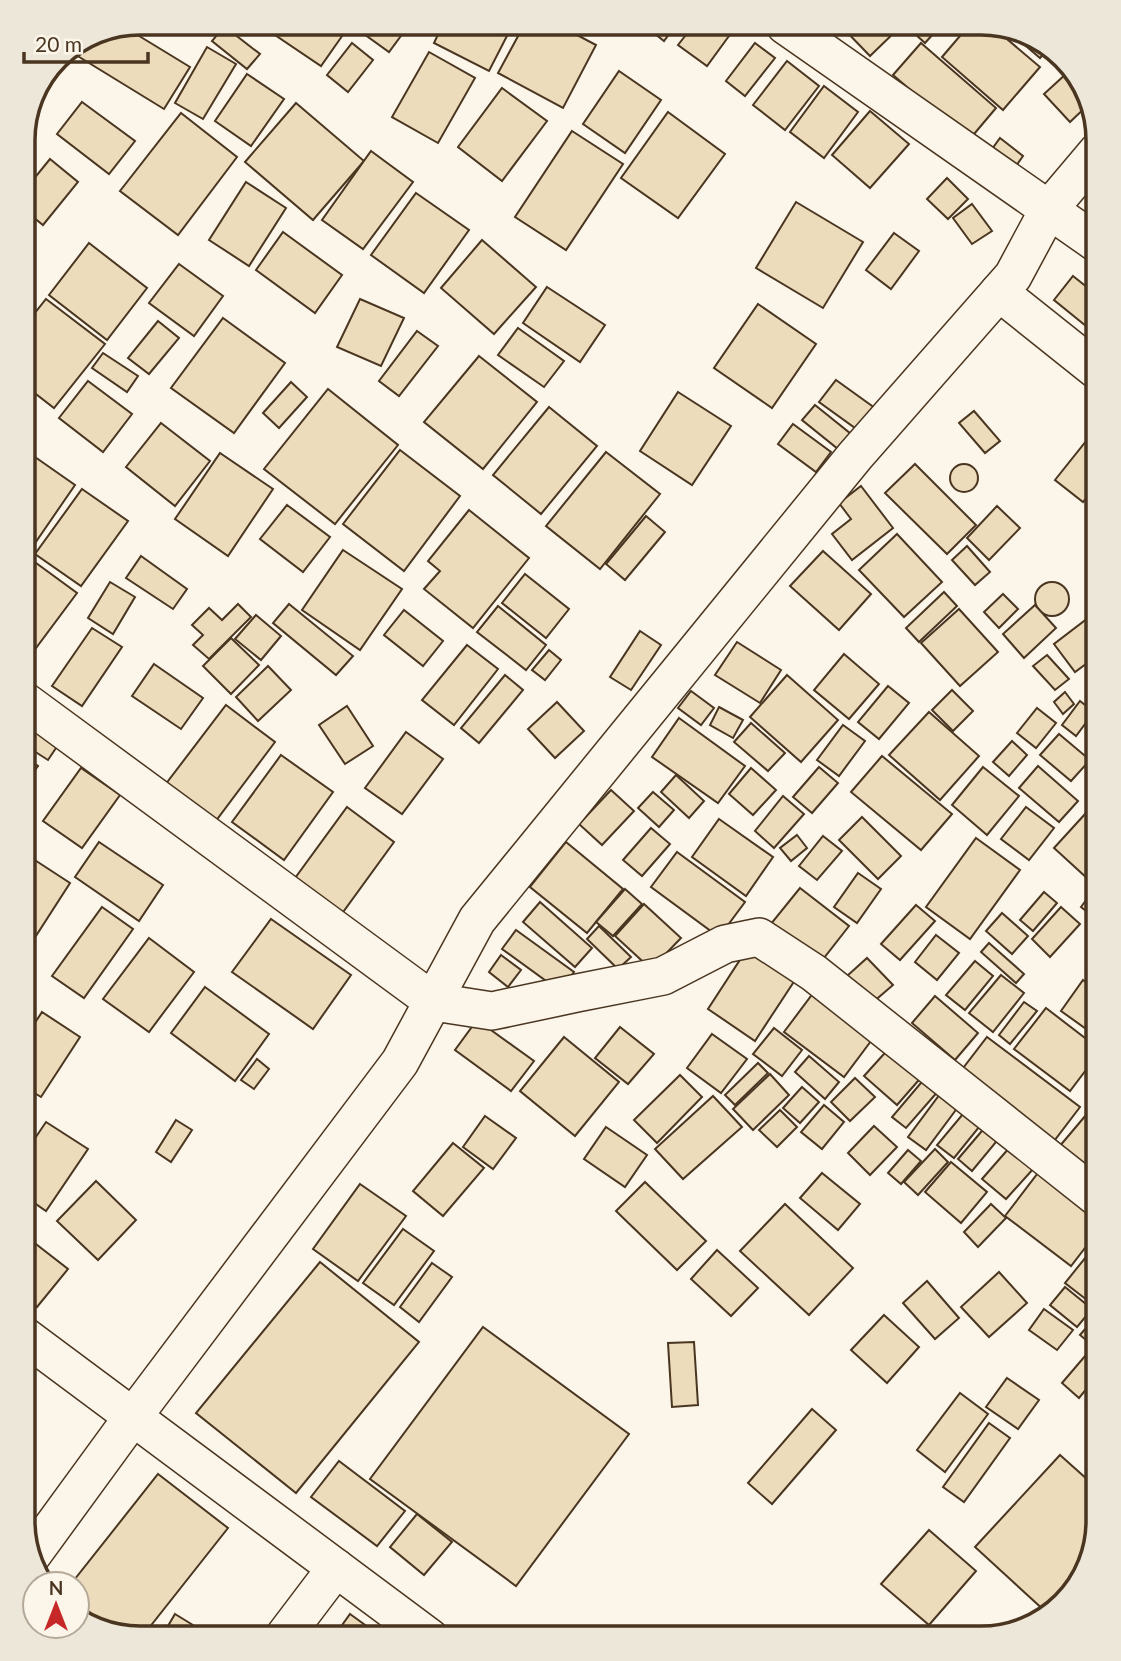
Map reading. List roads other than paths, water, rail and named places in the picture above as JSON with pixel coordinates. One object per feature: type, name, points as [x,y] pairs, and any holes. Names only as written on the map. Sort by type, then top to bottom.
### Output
[{"type":"street","points":[[799,35],[1086,235]]},
{"type":"street","points":[[39,1546],[131,1418],[400,1062],[477,920],[855,456],[1013,276],[1049,209],[1086,165]]},
{"type":"street","points":[[999,292],[1086,361]]},
{"type":"street","points":[[35,709],[434,1002],[492,1010],[578,993],[663,976],[725,943],[759,937],[814,973],[1086,1188]]},
{"type":"street","points":[[35,1344],[414,1626]]},
{"type":"street","points":[[291,1626],[335,1568]]}]
